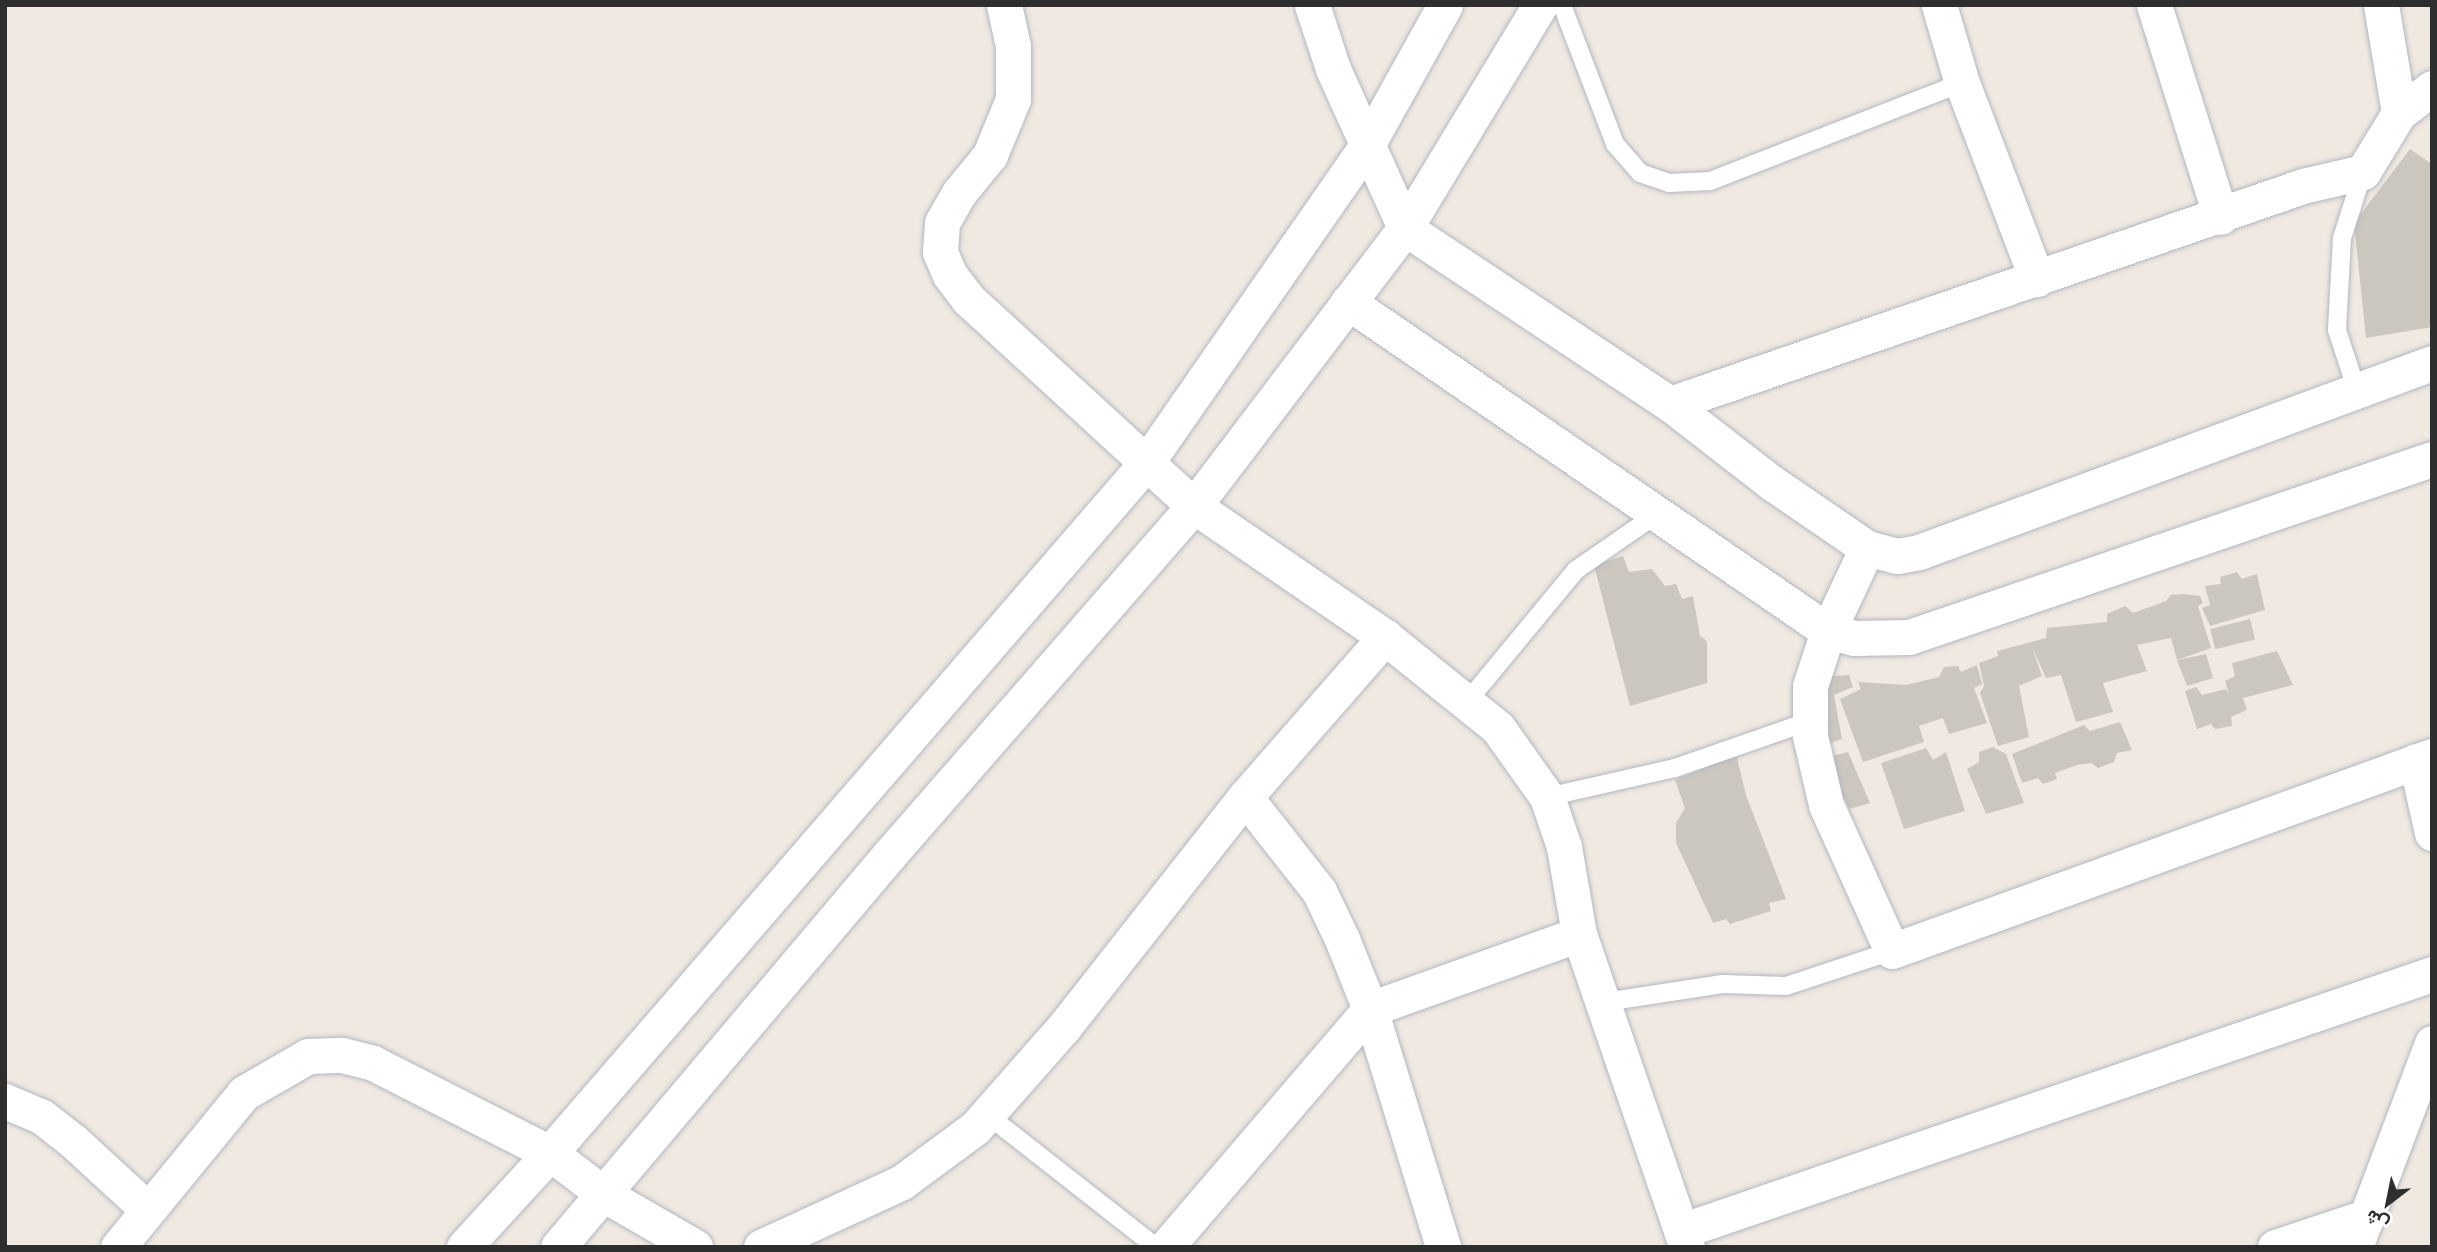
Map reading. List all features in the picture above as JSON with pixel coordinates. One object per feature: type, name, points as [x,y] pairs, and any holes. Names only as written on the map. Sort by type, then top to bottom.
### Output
[{"type":"street","points":[[1004,5],[1013,46],[1013,99],[990,155],[949,208],[939,237],[940,252],[969,300],[1194,506],[1385,637],[1498,728],[1547,797],[1564,847],[1579,934],[1605,1002],[1684,1239],[2432,974]]},
{"type":"street","points":[[1312,5],[1366,148],[1405,228],[1670,404],[1772,483],[1867,548],[1897,556],[1919,552],[2432,363]]},
{"type":"street","points":[[464,1247],[550,1153],[1147,462],[1366,148],[1445,5]]},
{"type":"street","points":[[558,1247],[605,1195],[890,854],[1194,506],[1405,228],[1540,5]]},
{"type":"street","points":[[1939,5],[1962,83],[2037,279]]},
{"type":"street","points":[[2154,5],[2221,217]]},
{"type":"street","points":[[2381,5],[2399,113]]},
{"type":"street","points":[[1670,404],[2221,217],[2303,186],[2363,172],[2399,113],[2432,88]]},
{"type":"street","points":[[1348,302],[1828,631],[1854,638],[1909,637],[2432,458]]},
{"type":"street","points":[[1867,548],[1828,631],[1810,686],[1810,721],[1826,805],[1892,951],[2424,759],[2432,834]]},
{"type":"street","points":[[761,1247],[902,1182],[975,1128],[985,1113],[1064,1027],[1245,796],[1385,637]]},
{"type":"street","points":[[1245,796],[1319,891],[1370,1009],[1443,1247]]},
{"type":"street","points":[[1166,1247],[1370,1009],[1579,934]]},
{"type":"street","points":[[2275,1247],[2361,1232],[2432,1043]]},
{"type":"street","points":[[118,1247],[244,1093],[308,1056],[342,1055],[373,1063],[550,1153],[605,1195],[695,1247]]},
{"type":"street","points":[[5,1101],[41,1116],[73,1141],[147,1209]]},
{"type":"lane","points":[[1562,5],[1615,144],[1640,173],[1670,183],[1710,181],[1962,83]]},
{"type":"lane","points":[[2357,391],[2337,330],[2342,238],[2363,172]]},
{"type":"lane","points":[[1466,703],[1576,570],[1657,513]]},
{"type":"lane","points":[[1547,797],[1675,768],[1810,721]]},
{"type":"lane","points":[[1605,1002],[1723,985],[1786,986],[1892,951]]},
{"type":"lane","points":[[985,1113],[1156,1247]]},
{"type":"building","points":[[2410,149],[2432,164],[2432,327],[2366,338],[2354,223]]},
{"type":"building","points":[[1623,556],[1629,572],[1652,569],[1665,586],[1676,584],[1682,599],[1693,596],[1700,636],[1707,641],[1707,683],[1630,706],[1594,565]]},
{"type":"building","points":[[2237,572],[2242,579],[2257,574],[2265,610],[2210,626],[2202,608],[2210,605],[2205,586],[2221,584],[2220,577]]},
{"type":"building","points":[[2171,595],[2200,596],[2203,603],[2198,606],[2211,648],[2177,660],[2171,638],[2137,645],[2147,671],[2103,683],[2113,712],[2076,722],[2061,675],[2046,678],[2032,647],[2042,676],[2019,686],[2029,737],[1998,746],[1980,693],[1984,686],[1979,663],[1998,656],[1997,651],[2046,638],[2047,628],[2107,622],[2107,614],[2125,606],[2133,613],[2166,601]]},
{"type":"building","points":[[2250,619],[2255,639],[2215,649],[2210,629]]},
{"type":"building","points":[[2277,651],[2293,685],[2243,698],[2247,710],[2231,717],[2232,726],[2215,729],[2211,724],[2197,729],[2185,691],[2196,687],[2202,695],[2226,689],[2229,694],[2225,681],[2235,676],[2232,663]]},
{"type":"building","points":[[2206,654],[2213,678],[2187,686],[2177,660]]},
{"type":"building","points":[[1977,665],[1982,684],[1974,688],[1987,723],[1949,734],[1943,718],[1919,726],[1924,742],[1863,762],[1840,699],[1861,689],[1858,682],[1906,685],[1939,677],[1944,667],[1958,666],[1961,672]]},
{"type":"building","points":[[1849,675],[1853,687],[1834,695],[1842,739],[1813,749],[1818,677]]},
{"type":"building","points":[[2120,722],[2132,750],[2117,753],[2114,762],[2098,768],[2091,763],[2077,765],[2055,773],[2057,779],[2043,784],[2038,778],[2022,783],[2012,754],[2084,725],[2090,731]]},
{"type":"building","points":[[1993,747],[2006,754],[2024,803],[1986,814],[1967,769],[1979,762],[1979,752]]},
{"type":"building","points":[[1926,748],[1933,760],[1946,752],[1965,811],[1904,829],[1881,763]]},
{"type":"building","points":[[1848,752],[1870,803],[1849,809],[1845,799],[1835,800],[1824,758]]},
{"type":"building","points":[[1736,754],[1746,795],[1786,899],[1769,903],[1771,911],[1730,924],[1726,919],[1713,923],[1676,843],[1676,823],[1685,808],[1675,780],[1709,766],[1706,760]]}]
